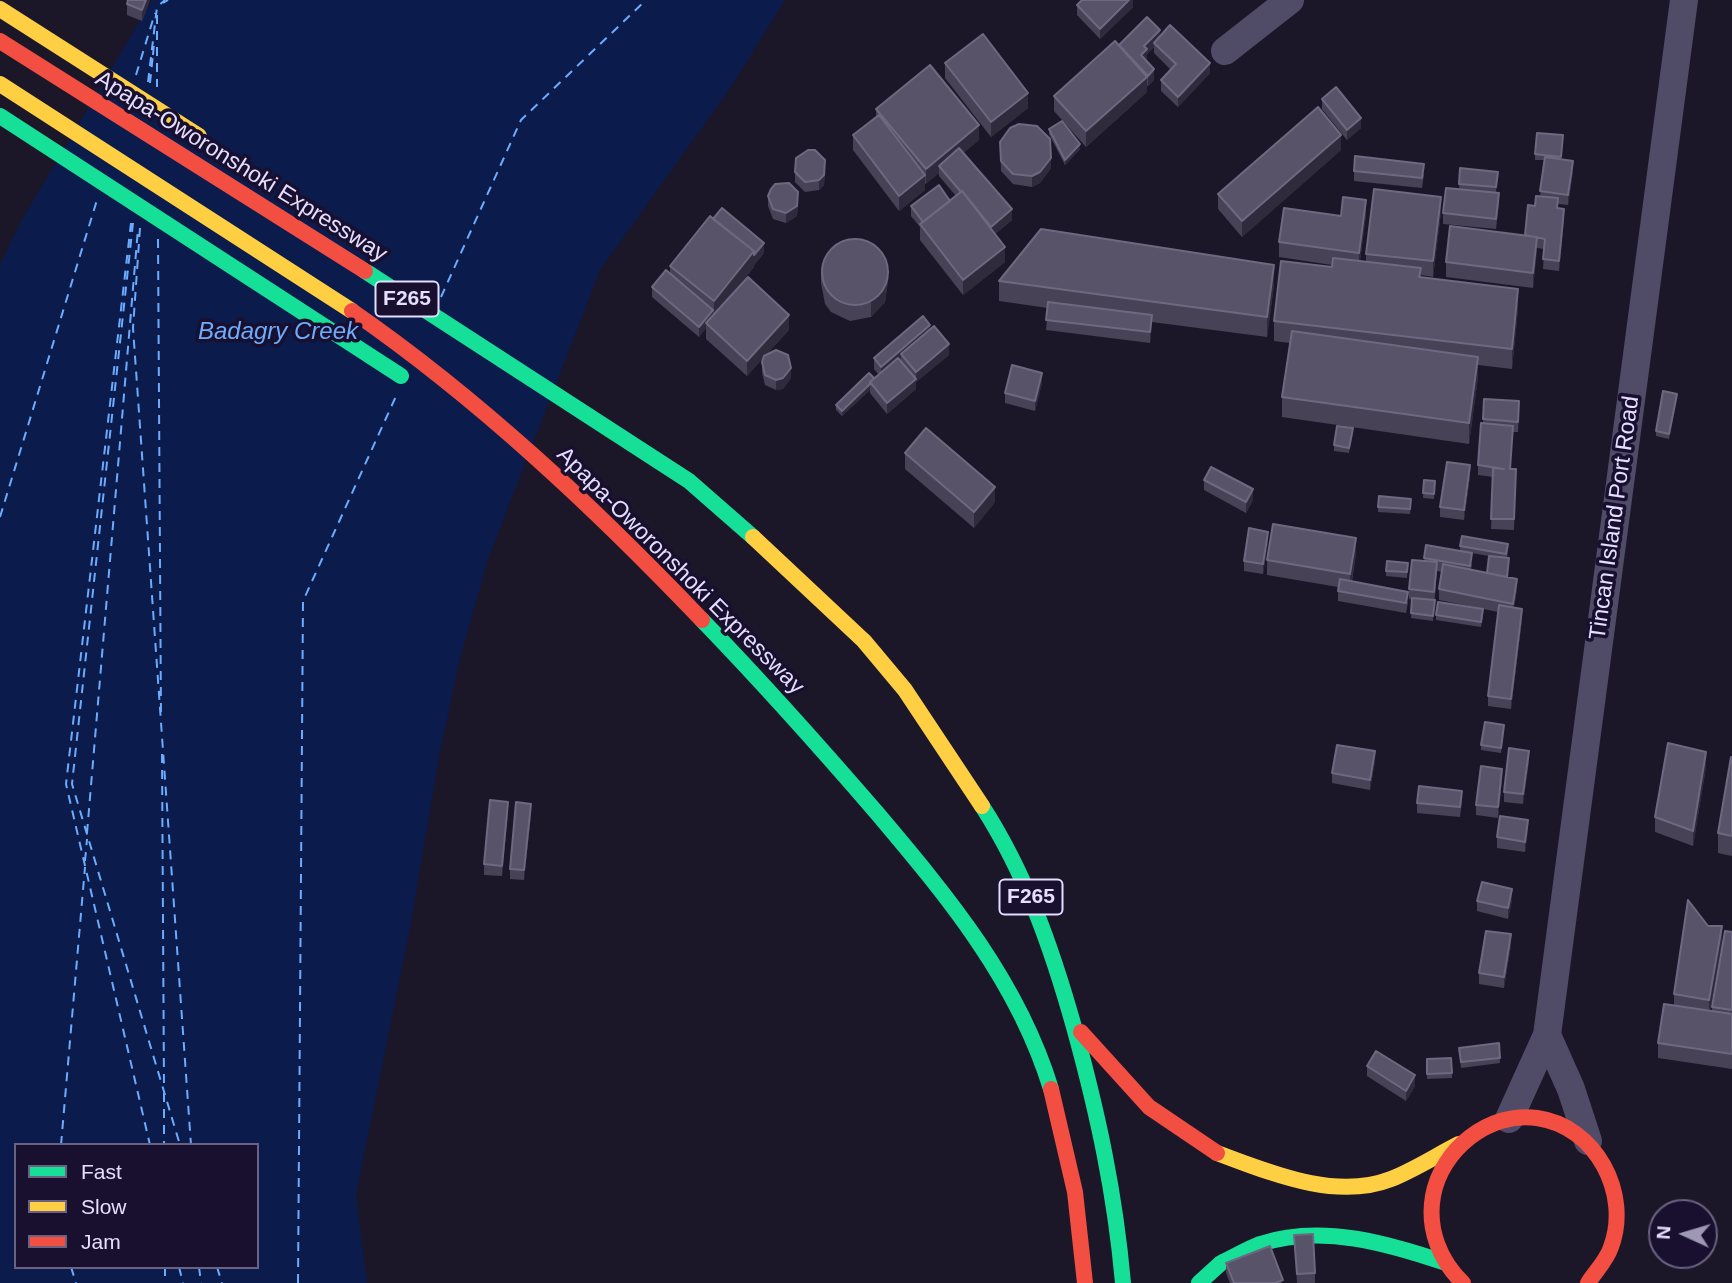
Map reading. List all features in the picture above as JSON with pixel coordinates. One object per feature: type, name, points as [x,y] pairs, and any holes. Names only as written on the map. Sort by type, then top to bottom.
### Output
[{"type":"main road","points":[[0,9],[214,146]]},
{"type":"main road","name":"Apapa-Oworonshoki Expressway","points":[[0,41],[486,348],[689,481],[799,577],[864,641],[905,690],[1000,834],[1050,942],[1100,1121],[1117,1219],[1123,1283]]},
{"type":"main road","name":"Apapa-Oworonshoki Expressway","points":[[0,85],[248,241],[411,353],[614,530],[785,706],[961,915],[1002,977],[1034,1042],[1059,1111],[1073,1173],[1084,1283]]},
{"type":"main road","points":[[0,116],[397,374],[464,397]]},
{"type":"main road","points":[[468,320],[486,348]]},
{"type":"main road","points":[[1074,1023],[1115,1073],[1149,1107],[1217,1153],[1296,1181],[1337,1186],[1389,1180],[1461,1143],[1491,1123],[1534,1118],[1559,1124],[1588,1141],[1608,1167],[1619,1198],[1613,1246],[1598,1272],[1588,1283]]},
{"type":"main road","points":[[1461,1143],[1449,1157],[1433,1191],[1432,1228],[1446,1263],[1461,1282]]},
{"type":"main road","points":[[1199,1283],[1220,1263],[1263,1244],[1305,1236],[1358,1237],[1446,1263]]},
{"type":"street","points":[[1225,51],[1290,0]]},
{"type":"street","name":"Tincan Island Port Road","points":[[1508,1119],[1546,1035],[1684,0]]},
{"type":"street","points":[[1546,1035],[1571,1089],[1588,1141]]},
{"type":"water","name":"Badagry Creek","points":[[152,0],[785,0],[729,90],[600,270],[487,562],[459,663],[439,757],[410,928],[356,1195],[367,1283],[0,1283],[0,265],[20,223]]},
{"type":"building","points":[[128,0],[146,0],[142,10],[127,4]]},
{"type":"building","points":[[1082,0],[1129,0],[1100,29],[1077,5]]},
{"type":"building","points":[[1147,17],[1160,30],[1144,46],[1147,49],[1141,55],[1154,69],[1148,76],[1119,45]]},
{"type":"building","points":[[1170,25],[1210,63],[1178,97],[1161,80],[1176,64],[1154,43]]},
{"type":"building","points":[[983,34],[1028,93],[991,122],[945,63]]},
{"type":"building","points":[[1115,41],[1147,77],[1086,131],[1054,96]]},
{"type":"building","points":[[930,65],[979,125],[926,169],[876,109]]},
{"type":"building","points":[[1336,87],[1361,118],[1347,130],[1322,99]]},
{"type":"building","points":[[1318,107],[1341,135],[1242,221],[1218,194]]},
{"type":"building","points":[[879,115],[925,175],[899,196],[853,135]]},
{"type":"building","points":[[1062,121],[1080,144],[1065,160],[1049,129]]},
{"type":"building","points":[[1019,124],[1037,126],[1050,139],[1051,158],[1040,172],[1032,176],[1013,174],[1001,161],[1000,142],[1010,128]]},
{"type":"building","points":[[1537,133],[1563,135],[1561,157],[1535,154]]},
{"type":"building","points":[[959,148],[1012,209],[991,227],[939,166]]},
{"type":"building","points":[[808,150],[815,150],[825,160],[824,175],[819,180],[805,182],[795,172],[796,158]]},
{"type":"building","points":[[1355,156],[1424,164],[1422,178],[1354,171]]},
{"type":"building","points":[[1545,157],[1573,161],[1568,195],[1540,191]]},
{"type":"building","points":[[1460,168],[1498,172],[1496,187],[1459,184]]},
{"type":"building","points":[[789,183],[798,192],[797,206],[786,213],[773,209],[768,196],[771,189],[775,184]]},
{"type":"building","points":[[939,185],[950,201],[923,222],[911,206]]},
{"type":"building","points":[[1446,188],[1499,193],[1496,219],[1443,213]]},
{"type":"building","points":[[1374,189],[1441,197],[1433,261],[1366,254]]},
{"type":"building","points":[[962,191],[1005,247],[963,280],[920,224]]},
{"type":"building","points":[[1536,196],[1558,198],[1557,208],[1564,209],[1559,261],[1543,259],[1545,239],[1525,235],[1528,205],[1535,206]]},
{"type":"building","points":[[1343,197],[1366,200],[1359,253],[1279,242],[1284,208],[1341,216]]},
{"type":"building","points":[[722,208],[764,243],[754,255],[754,251],[713,219]]},
{"type":"building","points":[[710,216],[754,251],[714,301],[670,266]]},
{"type":"building","points":[[1450,226],[1537,237],[1533,273],[1446,262]]},
{"type":"building","points":[[1041,229],[1274,265],[1267,317],[999,281]]},
{"type":"building","points":[[849,239],[861,239],[873,244],[883,254],[888,272],[886,285],[873,300],[861,305],[849,305],[837,300],[827,290],[822,278],[822,266],[827,254],[837,244]]},
{"type":"building","points":[[1333,258],[1421,268],[1419,277],[1518,289],[1512,349],[1274,321],[1281,261],[1332,267]]},
{"type":"building","points":[[666,270],[713,310],[699,327],[652,287]]},
{"type":"building","points":[[748,277],[789,315],[747,361],[706,323]]},
{"type":"building","points":[[1048,302],[1152,315],[1150,332],[1046,320]]},
{"type":"building","points":[[923,316],[930,325],[881,367],[874,358]]},
{"type":"building","points":[[934,326],[949,344],[916,372],[901,354]]},
{"type":"building","points":[[1292,331],[1478,357],[1469,423],[1282,397]]},
{"type":"building","points":[[776,350],[788,355],[791,368],[783,378],[776,380],[765,375],[762,362],[764,356]]},
{"type":"building","points":[[898,358],[916,379],[887,403],[870,382]]},
{"type":"building","points":[[1012,365],[1042,373],[1035,401],[1005,393]]},
{"type":"building","points":[[869,373],[874,378],[870,384],[842,411],[836,405]]},
{"type":"building","points":[[1663,391],[1677,394],[1669,434],[1656,431]]},
{"type":"building","points":[[1484,399],[1519,401],[1518,422],[1483,419]]},
{"type":"building","points":[[1481,423],[1513,426],[1510,469],[1516,469],[1514,519],[1491,519],[1493,468],[1504,469],[1478,465]]},
{"type":"building","points":[[1337,426],[1353,428],[1349,448],[1334,445]]},
{"type":"building","points":[[926,428],[995,487],[974,512],[905,453]]},
{"type":"building","points":[[1447,462],[1470,465],[1464,510],[1440,507]]},
{"type":"building","points":[[1211,467],[1253,489],[1246,502],[1204,480]]},
{"type":"building","points":[[1424,480],[1435,481],[1434,494],[1423,493]]},
{"type":"building","points":[[1379,496],[1411,499],[1410,509],[1378,507]]},
{"type":"building","points":[[1273,524],[1356,538],[1350,574],[1267,560]]},
{"type":"building","points":[[1249,528],[1268,532],[1263,564],[1244,561]]},
{"type":"building","points":[[1462,536],[1508,544],[1506,554],[1460,546]]},
{"type":"building","points":[[1426,545],[1472,553],[1470,566],[1424,558]]},
{"type":"building","points":[[1489,556],[1509,558],[1507,577],[1487,573]]},
{"type":"building","points":[[1412,560],[1437,562],[1434,592],[1409,589]]},
{"type":"building","points":[[1387,561],[1408,563],[1407,572],[1386,571]]},
{"type":"building","points":[[1443,564],[1517,579],[1513,604],[1439,589]]},
{"type":"building","points":[[1340,579],[1408,592],[1406,603],[1338,591]]},
{"type":"building","points":[[1412,598],[1435,600],[1433,616],[1411,613]]},
{"type":"building","points":[[1438,602],[1483,609],[1481,622],[1436,615]]},
{"type":"building","points":[[1499,605],[1522,609],[1511,699],[1488,696]]},
{"type":"building","points":[[1485,722],[1504,725],[1501,748],[1481,745]]},
{"type":"building","points":[[1668,743],[1706,752],[1693,831],[1655,817]]},
{"type":"building","points":[[1337,745],[1375,751],[1370,780],[1332,773]]},
{"type":"building","points":[[1509,748],[1529,751],[1523,794],[1504,792]]},
{"type":"building","points":[[1732,757],[1732,836],[1718,833]]},
{"type":"building","points":[[1481,766],[1502,769],[1498,807],[1476,805]]},
{"type":"building","points":[[1419,786],[1462,791],[1460,807],[1417,803]]},
{"type":"building","points":[[490,800],[508,802],[502,866],[484,864]]},
{"type":"building","points":[[516,802],[531,804],[524,870],[510,869]]},
{"type":"building","points":[[1500,816],[1528,820],[1525,842],[1497,837]]},
{"type":"building","points":[[1482,882],[1512,889],[1508,908],[1477,901]]},
{"type":"building","points":[[1688,900],[1708,926],[1722,926],[1709,1000],[1674,994]]},
{"type":"building","points":[[1486,931],[1511,934],[1504,977],[1479,973]]},
{"type":"building","points":[[1725,931],[1732,932],[1732,1010],[1712,1007]]},
{"type":"building","points":[[1664,1004],[1732,1014],[1732,1054],[1658,1043]]},
{"type":"building","points":[[1499,1043],[1500,1058],[1461,1062],[1459,1048]]},
{"type":"building","points":[[1376,1051],[1415,1075],[1406,1091],[1367,1066]]},
{"type":"building","points":[[1451,1058],[1452,1073],[1427,1074],[1427,1059]]},
{"type":"building","points":[[1313,1234],[1315,1273],[1297,1274],[1294,1235]]},
{"type":"building","points":[[1270,1246],[1283,1280],[1275,1283],[1234,1283],[1226,1263]]},
{"type":"ferry route","points":[[148,82],[157,7],[165,0]]},
{"type":"ferry route","points":[[163,3],[168,0]]},
{"type":"ferry route","points":[[441,297],[521,120],[646,0]]},
{"type":"ferry route","points":[[136,75],[155,13]]},
{"type":"ferry route","points":[[157,15],[157,87]]},
{"type":"ferry route","points":[[153,55],[154,43]]},
{"type":"ferry route","points":[[150,83],[153,54]]},
{"type":"ferry route","points":[[0,517],[97,200]]},
{"type":"ferry route","points":[[131,223],[66,784],[150,1143]]},
{"type":"ferry route","points":[[133,223],[72,784],[179,1143]]},
{"type":"ferry route","points":[[140,228],[133,328],[191,1143]]},
{"type":"ferry route","points":[[87,833],[138,229]]},
{"type":"ferry route","points":[[158,239],[161,717]]},
{"type":"ferry route","points":[[298,1283],[303,601],[397,394]]},
{"type":"ferry route","points":[[162,754],[164,1088]]},
{"type":"ferry route","points":[[85,861],[87,839]]},
{"type":"ferry route","points":[[61,1143],[85,867]]},
{"type":"ferry route","points":[[164,1093],[164,1143]]},
{"type":"ferry route","points":[[72,1269],[76,1283]]},
{"type":"ferry route","points":[[165,1269],[165,1283]]},
{"type":"ferry route","points":[[180,1269],[183,1283]]},
{"type":"ferry route","points":[[199,1269],[201,1283]]},
{"type":"ferry route","points":[[218,1269],[222,1283]]},
{"type":"traffic: fast","points":[[0,116],[401,376]]},
{"type":"traffic: fast","points":[[365,271],[689,481],[753,537]]},
{"type":"traffic: fast","points":[[702,620],[856,788],[955,909],[1000,976],[1020,1012],[1051,1089]]},
{"type":"traffic: fast","points":[[982,806],[1025,885],[1066,998],[1091,1091],[1104,1154],[1123,1283]]},
{"type":"traffic: fast","points":[[1221,1263],[1260,1244],[1307,1236],[1354,1238],[1446,1263]]},
{"type":"traffic: fast","points":[[1199,1283],[1221,1263]]},
{"type":"traffic: slow","points":[[0,9],[199,136]]},
{"type":"traffic: slow","points":[[0,84],[352,311]]},
{"type":"traffic: slow","points":[[753,537],[864,641],[905,690],[982,806]]},
{"type":"traffic: slow","points":[[1217,1153],[1302,1181],[1348,1187],[1391,1179],[1459,1144]]},
{"type":"traffic: jam","points":[[0,41],[365,271]]},
{"type":"traffic: jam","points":[[352,311],[490,418],[578,496],[702,620]]},
{"type":"traffic: jam","points":[[1081,1032],[1149,1107],[1217,1153]]},
{"type":"traffic: jam","points":[[1051,1089],[1075,1192],[1085,1283]]},
{"type":"traffic: jam","points":[[1463,1283],[1442,1255],[1434,1232],[1432,1208],[1438,1179],[1446,1163],[1470,1137],[1485,1127],[1519,1117],[1537,1118],[1558,1124],[1576,1134],[1592,1148],[1612,1185],[1616,1227],[1609,1252],[1588,1283]]}]
